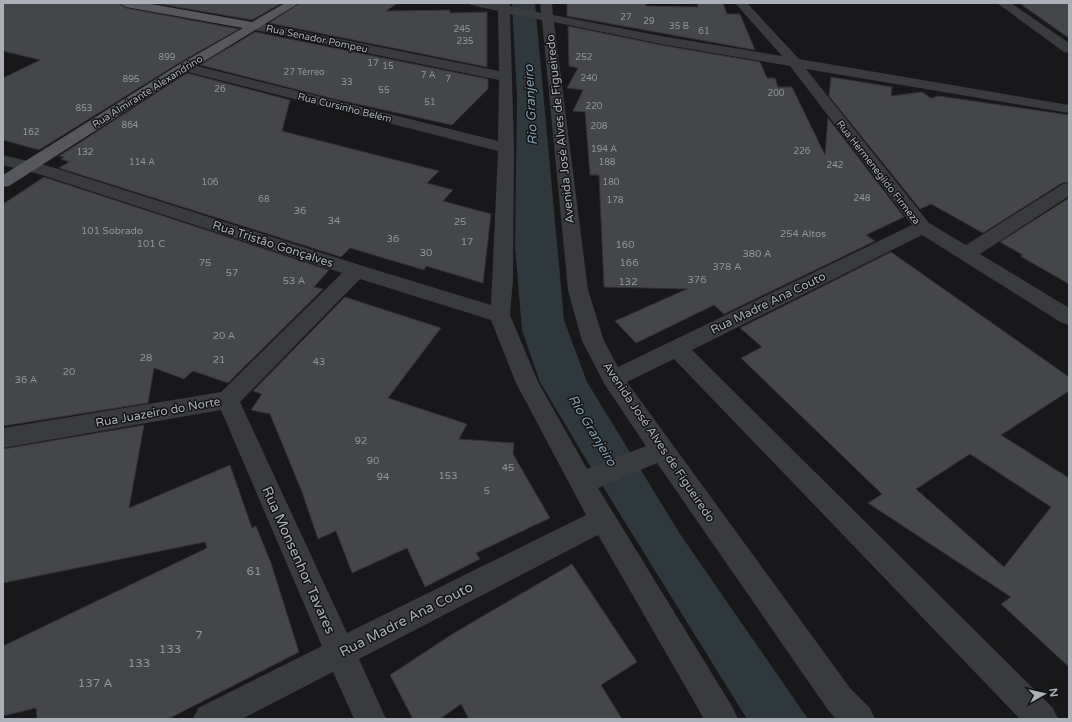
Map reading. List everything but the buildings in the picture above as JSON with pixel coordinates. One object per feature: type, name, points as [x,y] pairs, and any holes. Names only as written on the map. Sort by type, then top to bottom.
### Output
[{"type":"main road","name":"Rua Senador Pompeu","points":[[126,3],[255,26]]},
{"type":"main road","name":"Rua Almirante Alexandrino","points":[[45,164],[185,67],[293,3]]},
{"type":"main road","points":[[3,182],[26,167]]},
{"type":"street","points":[[475,3],[545,12],[661,40],[1069,109]]},
{"type":"street","name":"Rua Hermenegildo Firmeza","points":[[741,3],[794,62],[923,227],[1069,318]]},
{"type":"street","points":[[1002,3],[1069,49]]},
{"type":"street","points":[[506,7],[506,148],[503,279],[500,315],[527,383],[581,484],[722,719]]},
{"type":"street","name":"Avenida José Alves de Figueiredo","points":[[545,12],[578,290],[593,341],[613,379],[662,450],[839,699],[859,719]]},
{"type":"street","name":"Rua Senador Pompeu","points":[[255,26],[506,77]]},
{"type":"street","name":"Rua Cursinho Belém","points":[[185,67],[506,148]]},
{"type":"street","name":"Rua Tristão Gonçalves","points":[[6,153],[26,167],[45,164]]},
{"type":"street","name":"Rua Tristão Gonçalves","points":[[6,153],[45,164],[356,271],[500,315]]},
{"type":"street","points":[[966,254],[1069,188]]},
{"type":"street","name":"Rua Madre Ana Couto","points":[[613,379],[923,227]]},
{"type":"street","name":"Rua Juazeiro do Norte","points":[[3,438],[228,400],[356,271]]},
{"type":"street","points":[[677,348],[1042,719]]},
{"type":"street","name":"Rua Monsenhor Tavares","points":[[228,400],[370,719]]},
{"type":"street","points":[[581,484],[662,450]]},
{"type":"street","name":"Rua Madre Ana Couto","points":[[210,719],[602,520]]},
{"type":"water","name":"Rio Granjeiro","points":[[512,3],[535,3],[564,320],[587,382],[680,534],[808,719],[747,719],[584,456],[540,382],[522,330],[515,247],[517,96]]}]
